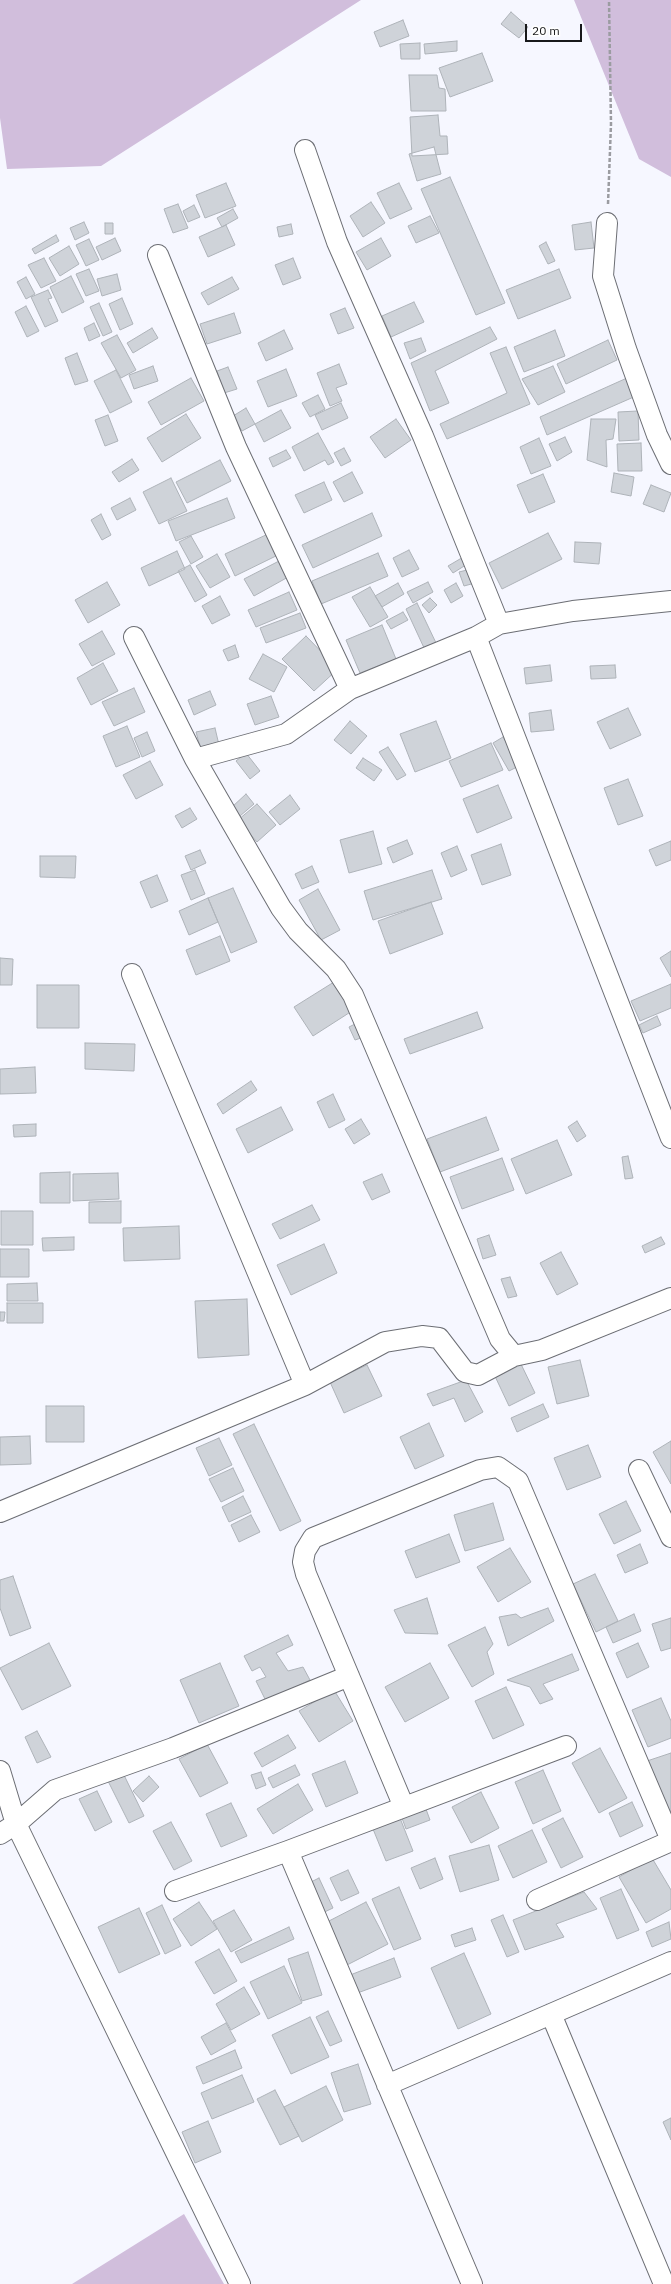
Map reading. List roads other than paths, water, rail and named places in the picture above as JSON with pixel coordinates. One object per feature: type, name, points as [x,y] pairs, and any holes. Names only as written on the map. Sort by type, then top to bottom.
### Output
[{"type":"street","points":[[305,150],[337,242],[423,436],[500,624]]},
{"type":"street","points":[[607,223],[603,276],[652,421],[671,464]]},
{"type":"street","points":[[158,255],[236,447],[350,689]]},
{"type":"street","points":[[195,759],[286,734],[350,689],[476,637],[500,624],[573,611],[671,600]]},
{"type":"street","points":[[134,637],[195,759],[281,908],[298,931],[336,969],[353,994],[500,1339],[514,1356]]},
{"type":"street","points":[[476,637],[671,1138]]},
{"type":"street","points":[[132,974],[305,1385]]},
{"type":"street","points":[[0,1512],[305,1385],[385,1342],[422,1336],[439,1338],[465,1372],[478,1375],[514,1356],[542,1350],[671,1298]]},
{"type":"street","points":[[404,1807],[303,1562],[305,1551],[314,1538],[480,1470],[498,1467],[518,1481],[671,1841],[536,1900]]},
{"type":"street","points":[[639,1470],[671,1537]]},
{"type":"street","points":[[8,1829],[55,1790],[173,1748],[349,1676]]},
{"type":"street","points":[[175,1891],[288,1851],[566,1746]]},
{"type":"street","points":[[0,1771],[8,1829],[240,2284]]},
{"type":"street","points":[[288,1851],[472,2284]]},
{"type":"street","points":[[387,2085],[671,1962]]},
{"type":"street","points":[[551,2014],[664,2284]]}]
